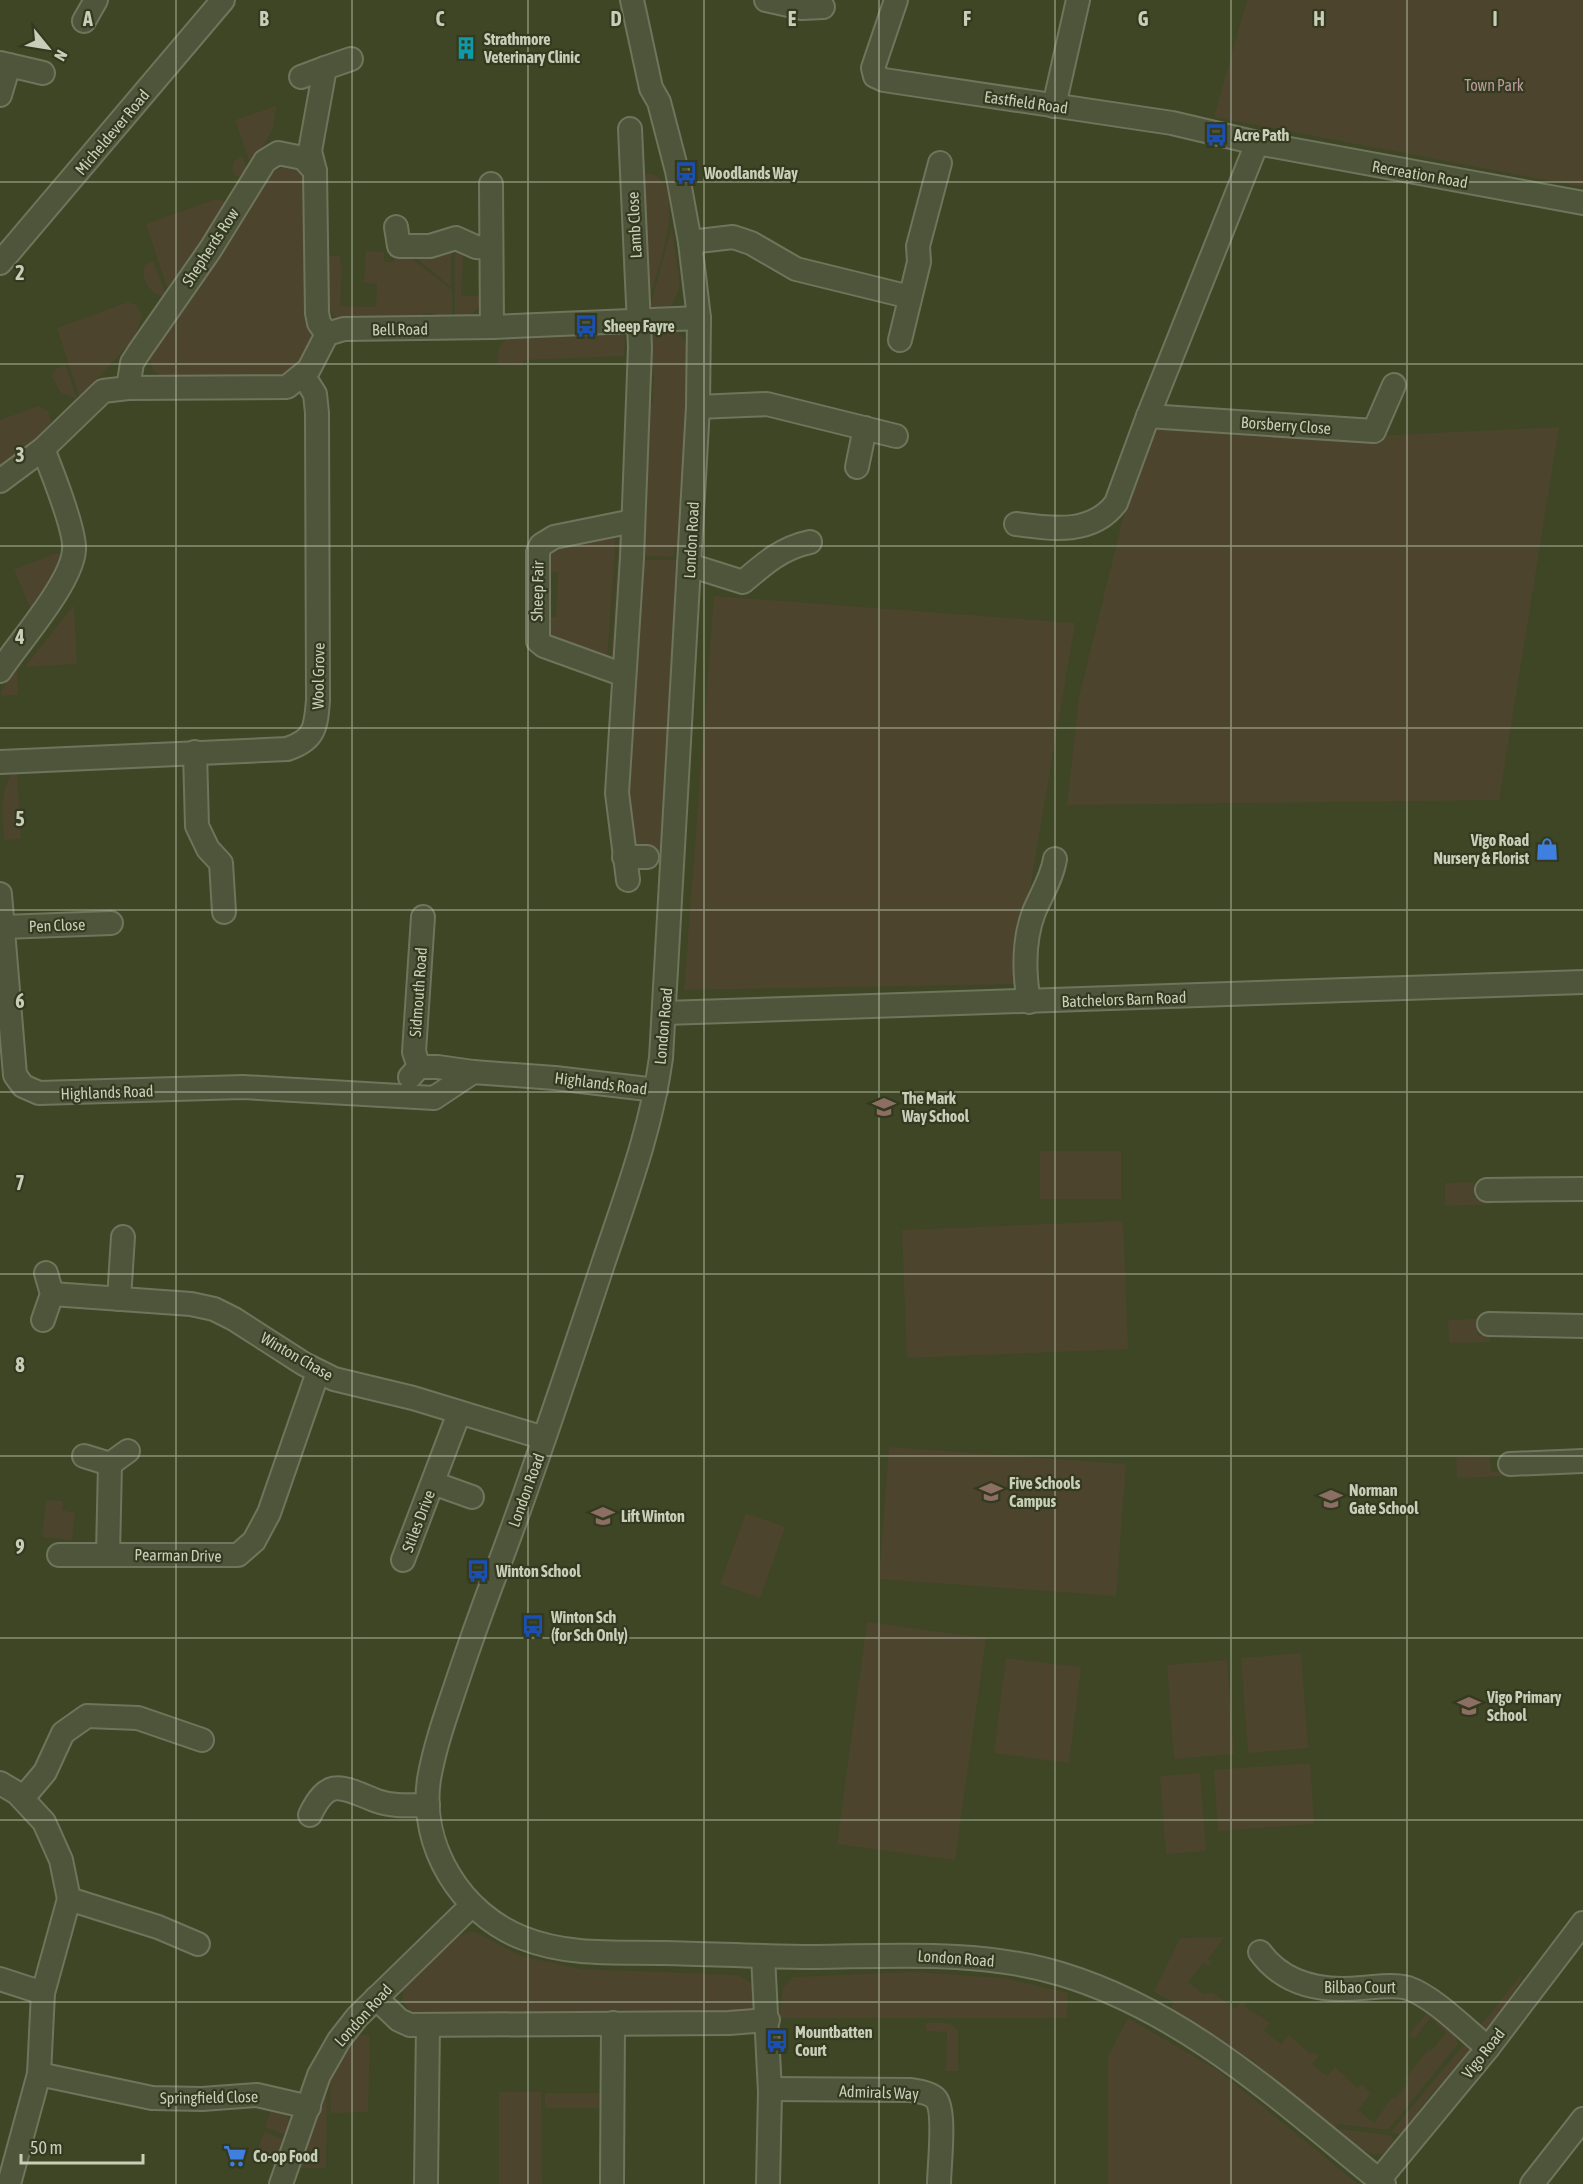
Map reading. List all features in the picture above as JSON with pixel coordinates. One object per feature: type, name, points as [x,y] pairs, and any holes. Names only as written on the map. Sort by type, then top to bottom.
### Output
[{"type":"street","points":[[84,21],[96,0]]},
{"type":"street","name":"Micheldever Road","points":[[0,263],[223,0]]},
{"type":"street","name":"London Road","points":[[632,0],[651,88],[659,102],[677,171],[690,242],[699,318],[698,407],[665,1013],[656,1090],[644,1144],[544,1438],[449,1705],[432,1764],[428,1805],[429,1824],[441,1860],[452,1880],[472,1905],[497,1925],[540,1944],[576,1951],[763,1956],[960,1956],[1032,1967],[1110,1990],[1171,2020],[1219,2052],[1382,2182]]},
{"type":"street","name":"London Road","points":[[645,0],[661,86],[659,102]]},
{"type":"street","points":[[766,0],[823,7]]},
{"type":"street","name":"Eastfield Road","points":[[896,0],[873,68],[875,76],[884,80],[1172,123],[1257,143]]},
{"type":"street","points":[[1054,106],[1078,0]]},
{"type":"street","points":[[301,77],[351,59]]},
{"type":"street","points":[[0,95],[5,64],[43,73]]},
{"type":"street","points":[[0,482],[43,449],[103,391],[128,388],[287,387],[303,375],[327,334],[319,323],[317,313],[315,171],[310,151],[325,68]]},
{"type":"street","name":"Lamb Close","points":[[630,129],[639,322]]},
{"type":"street","points":[[1016,524],[1065,528],[1095,521],[1107,515],[1116,503],[1148,416],[1257,143]]},
{"type":"street","name":"Recreation Road","points":[[1257,143],[1583,203]]},
{"type":"street","name":"Shepherds Row","points":[[128,388],[132,363],[210,250],[265,161],[278,153],[297,155],[315,171]]},
{"type":"street","points":[[900,340],[920,262],[918,246],[940,163]]},
{"type":"street","points":[[491,184],[492,327]]},
{"type":"street","points":[[396,227],[399,246],[429,246],[456,238],[476,247],[492,248]]},
{"type":"street","points":[[690,242],[733,237],[751,243],[796,268],[910,297]]},
{"type":"street","name":"Bell Road","points":[[327,334],[344,329],[492,327],[699,318]]},
{"type":"street","points":[[628,880],[617,793],[633,521],[639,322]]},
{"type":"street","name":"Wool Grove","points":[[0,762],[288,749],[305,742],[314,730],[318,700],[317,413],[315,394],[303,375]]},
{"type":"street","name":"Borsberry Close","points":[[1148,416],[1374,431],[1394,385]]},
{"type":"street","points":[[698,407],[767,404],[896,436]]},
{"type":"street","points":[[857,467],[866,429]]},
{"type":"street","points":[[0,671],[69,572],[75,549],[55,477],[43,449]]},
{"type":"street","name":"Sheep Fair","points":[[624,675],[544,646],[538,641],[538,552],[541,545],[554,537],[633,521]]},
{"type":"street","points":[[689,565],[743,582],[768,560],[789,547],[810,542]]},
{"type":"street","points":[[195,752],[197,826],[208,849],[222,867],[224,912]]},
{"type":"street","points":[[624,858],[647,857]]},
{"type":"street","points":[[1029,1002],[1024,970],[1028,939],[1033,915],[1055,859]]},
{"type":"street","name":"Highlands Road","points":[[0,894],[15,1075],[30,1090],[50,1094],[243,1087],[434,1098],[473,1072]]},
{"type":"street","name":"Sidmouth Road","points":[[419,1067],[414,1052],[423,917]]},
{"type":"street","name":"Pen Close","points":[[3,927],[111,923]]},
{"type":"street","name":"Batchelors Barn Road","points":[[665,1013],[1583,982]]},
{"type":"street","name":"Highlands Road","points":[[419,1067],[438,1066],[473,1072],[555,1078],[656,1090]]},
{"type":"street","points":[[387,1094],[402,1087],[419,1067]]},
{"type":"street","points":[[1486,1190],[1583,1189]]},
{"type":"street","points":[[119,1299],[123,1237]]},
{"type":"street","name":"Winton Chase","points":[[43,1320],[49,1284],[119,1299],[191,1304],[214,1310],[256,1332],[318,1372],[544,1438]]},
{"type":"street","points":[[1489,1324],[1583,1326]]},
{"type":"street","name":"Pearman Drive","points":[[59,1555],[226,1557],[238,1555],[248,1548],[269,1513],[318,1372]]},
{"type":"street","name":"Stiles Drive","points":[[403,1560],[459,1413]]},
{"type":"street","points":[[110,1464],[128,1450]]},
{"type":"street","points":[[84,1456],[110,1464]]},
{"type":"street","points":[[1510,1464],[1583,1461]]},
{"type":"street","points":[[108,1554],[110,1464]]},
{"type":"street","name":"Stiles Drive","points":[[433,1483],[472,1497]]},
{"type":"street","points":[[23,1798],[45,1772],[63,1733],[87,1716],[138,1718],[202,1740]]},
{"type":"street","points":[[0,1783],[23,1798],[36,1810],[55,1841],[69,1899],[43,1993],[39,2074],[9,2184]]},
{"type":"street","points":[[310,1815],[323,1792],[333,1787],[347,1789],[390,1804],[428,1805]]},
{"type":"street","points":[[69,1899],[134,1918],[198,1944]]},
{"type":"street","name":"London Road","points":[[281,2184],[319,2075],[330,2052],[353,2022],[376,1998],[472,1905]]},
{"type":"street","name":"Vigo Road","points":[[1382,2182],[1583,1923]]},
{"type":"street","name":"Bilbao Court","points":[[1260,1952],[1276,1970],[1308,1986],[1335,1989],[1407,1988],[1440,2009],[1488,2048]]},
{"type":"street","points":[[763,1956],[770,2089],[768,2184]]},
{"type":"street","points":[[0,1979],[43,1993]]},
{"type":"street","points":[[376,1998],[399,2019],[410,2025],[729,2023],[768,2020]]},
{"type":"street","points":[[612,2184],[613,2023]]},
{"type":"street","points":[[426,2184],[428,2025]]},
{"type":"street","name":"Springfield Close","points":[[39,2074],[153,2098],[202,2099],[257,2095],[309,2107]]},
{"type":"street","name":"Admirals Way","points":[[770,2089],[910,2090],[930,2095],[937,2100],[941,2112],[939,2184]]},
{"type":"street","points":[[1532,2184],[1583,2119]]},
{"type":"green space","name":"Town Park","points":[[1247,0],[1583,0],[1583,187],[1214,117]]},
{"type":"green space","points":[[276,106],[273,129],[251,166],[235,120]]},
{"type":"green space","points":[[242,156],[248,172],[245,178],[236,176],[232,170],[234,161]]},
{"type":"green space","points":[[285,166],[297,169],[308,180],[312,346],[292,377],[166,380],[153,370],[148,356],[269,172]]},
{"type":"green space","points":[[648,173],[661,180],[667,191],[670,207],[665,243],[652,290],[647,297],[640,178]]},
{"type":"green space","points":[[213,200],[222,200],[227,206],[169,293],[146,224]]},
{"type":"green space","points":[[672,227],[680,287],[672,305],[657,309],[651,304]]},
{"type":"green space","points":[[455,246],[476,255],[463,255],[461,296],[486,296],[482,309],[479,307],[469,316],[455,317]]},
{"type":"green space","points":[[451,248],[451,287],[409,252]]},
{"type":"green space","points":[[366,251],[384,252],[384,262],[394,262],[395,253],[404,253],[452,290],[452,318],[435,318],[434,313],[423,313],[423,319],[336,318],[328,307],[327,256],[340,256],[342,263],[340,306],[376,307],[377,284],[364,283]]},
{"type":"green space","points":[[153,261],[167,297],[156,294],[145,281],[145,265]]},
{"type":"green space","points":[[128,302],[136,305],[142,316],[134,338],[80,398],[57,328]]},
{"type":"green space","points":[[655,329],[676,329],[689,348],[684,546],[675,546],[674,557],[643,556],[648,405],[653,402],[654,376],[650,375],[647,336]]},
{"type":"green space","points":[[625,333],[624,356],[523,360],[523,366],[497,365],[499,347],[509,336]]},
{"type":"green space","points":[[65,364],[77,399],[61,393],[52,377],[56,369]]},
{"type":"green space","points":[[38,406],[48,411],[51,421],[49,429],[0,468],[0,420]]},
{"type":"green space","points":[[1156,424],[1374,436],[1559,427],[1499,800],[1067,805],[1079,697],[1133,477]]},
{"type":"green space","points":[[616,533],[607,661],[549,640],[543,617],[556,617],[558,573],[545,572],[548,550]]},
{"type":"green space","points":[[619,533],[624,540],[616,657],[611,660]]},
{"type":"green space","points":[[58,553],[64,558],[32,613],[14,569]]},
{"type":"green space","points":[[637,560],[675,560],[683,565],[668,852],[649,853],[627,843],[631,798],[623,794]]},
{"type":"green space","points":[[714,596],[1075,623],[1014,984],[684,990]]},
{"type":"green space","points":[[74,605],[77,664],[25,667]]},
{"type":"green space","points":[[17,670],[18,695],[1,696],[12,671]]},
{"type":"green space","points":[[17,771],[21,839],[4,840],[4,793],[9,777]]},
{"type":"green space","points":[[1040,1151],[1121,1151],[1121,1199],[1040,1199]]},
{"type":"green space","points":[[1474,1182],[1474,1198],[1490,1198],[1491,1204],[1445,1206],[1445,1183]]},
{"type":"green space","points":[[1123,1221],[1128,1349],[907,1358],[902,1230]]},
{"type":"green space","points":[[1477,1319],[1478,1336],[1490,1335],[1490,1342],[1449,1343],[1448,1320]]},
{"type":"green space","points":[[889,1447],[1126,1464],[1116,1596],[879,1579]]},
{"type":"green space","points":[[1490,1455],[1491,1472],[1505,1471],[1505,1476],[1457,1478],[1456,1457]]},
{"type":"green space","points":[[46,1500],[63,1501],[62,1510],[75,1513],[72,1540],[42,1537]]},
{"type":"green space","points":[[746,1513],[785,1527],[760,1598],[720,1584]]},
{"type":"green space","points":[[867,1622],[986,1638],[955,1860],[837,1844]]},
{"type":"green space","points":[[1301,1653],[1308,1748],[1248,1753],[1241,1658]]},
{"type":"green space","points":[[1006,1658],[1081,1667],[1069,1763],[994,1753]]},
{"type":"green space","points":[[1227,1660],[1234,1754],[1174,1759],[1167,1665]]},
{"type":"green space","points":[[1310,1763],[1314,1824],[1218,1831],[1214,1770]]},
{"type":"green space","points":[[1200,1773],[1206,1851],[1166,1854],[1160,1776]]},
{"type":"green space","points":[[469,1932],[476,1932],[521,1956],[581,1969],[739,1975],[755,1986],[756,2007],[753,2012],[412,2014],[403,2002],[403,1987],[452,1939]]},
{"type":"green space","points":[[1225,1937],[1208,1959],[1212,1962],[1208,1967],[1203,1963],[1188,1982],[1203,1994],[1213,1993],[1235,2009],[1242,2001],[1246,2004],[1244,2006],[1270,2023],[1264,2031],[1281,2044],[1289,2035],[1310,2054],[1313,2052],[1318,2057],[1312,2064],[1327,2076],[1335,2067],[1357,2088],[1361,2084],[1371,2093],[1358,2110],[1374,2123],[1392,2097],[1395,2099],[1409,2081],[1405,2078],[1446,2032],[1430,2018],[1414,2039],[1409,2035],[1427,2013],[1456,2037],[1458,2044],[1388,2130],[1339,2124],[1335,2128],[1236,2052],[1170,2009],[1174,2002],[1154,1992],[1180,1938]]},
{"type":"green space","points":[[914,1972],[1004,1978],[1068,1993],[1067,2018],[779,2018],[783,1988],[794,1977]]},
{"type":"green space","points":[[1521,1975],[1523,1977],[1505,2004],[1506,2013],[1491,2034],[1478,2033],[1480,2026]]},
{"type":"green space","points":[[1128,2018],[1219,2071],[1358,2184],[1108,2184],[1108,2056]]},
{"type":"green space","points":[[926,2023],[945,2023],[956,2028],[958,2032],[958,2071],[946,2071],[947,2032],[926,2031]]},
{"type":"green space","points":[[359,2035],[370,2035],[368,2112],[331,2113],[330,2072],[352,2038]]},
{"type":"green space","points":[[1469,2042],[1471,2052],[1454,2081],[1443,2082],[1418,2110],[1419,2121],[1406,2137],[1391,2132],[1461,2048]]},
{"type":"green space","points":[[327,2082],[326,2168],[298,2168]]},
{"type":"green space","points":[[499,2092],[541,2092],[542,2184],[499,2184]]},
{"type":"green space","points":[[545,2093],[601,2093],[601,2108],[545,2108]]},
{"type":"green space","points":[[273,2104],[285,2112],[291,2122],[286,2135],[265,2127]]},
{"type":"green space","points":[[1341,2129],[1389,2135],[1399,2145],[1390,2151],[1374,2154],[1354,2144],[1339,2131]]},
{"type":"green space","points":[[264,2132],[284,2139],[276,2161],[256,2154]]},
{"type":"place","name":"Strathmore Veterinary Clinic","points":[[466,48]]},
{"type":"place","name":"Acre Path","points":[[1216,135]]},
{"type":"place","name":"Woodlands Way","points":[[686,173]]},
{"type":"place","name":"Sheep Fayre","points":[[586,326]]},
{"type":"place","name":"Vigo Road Nursery & Florist","points":[[1547,849]]},
{"type":"place","name":"The Mark Way School","points":[[884,1107]]},
{"type":"place","name":"Five Schools Campus","points":[[991,1492]]},
{"type":"place","name":"Norman Gate School","points":[[1331,1499]]},
{"type":"place","name":"Lift Winton","points":[[603,1516]]},
{"type":"place","name":"Winton School","points":[[478,1571]]},
{"type":"place","name":"Winton Sch (for Sch Only)","points":[[533,1626]]},
{"type":"place","name":"Vigo Primary School","points":[[1469,1706]]},
{"type":"place","name":"Mountbatten Court","points":[[777,2041]]},
{"type":"place","name":"Co-op Food","points":[[235,2156]]}]
